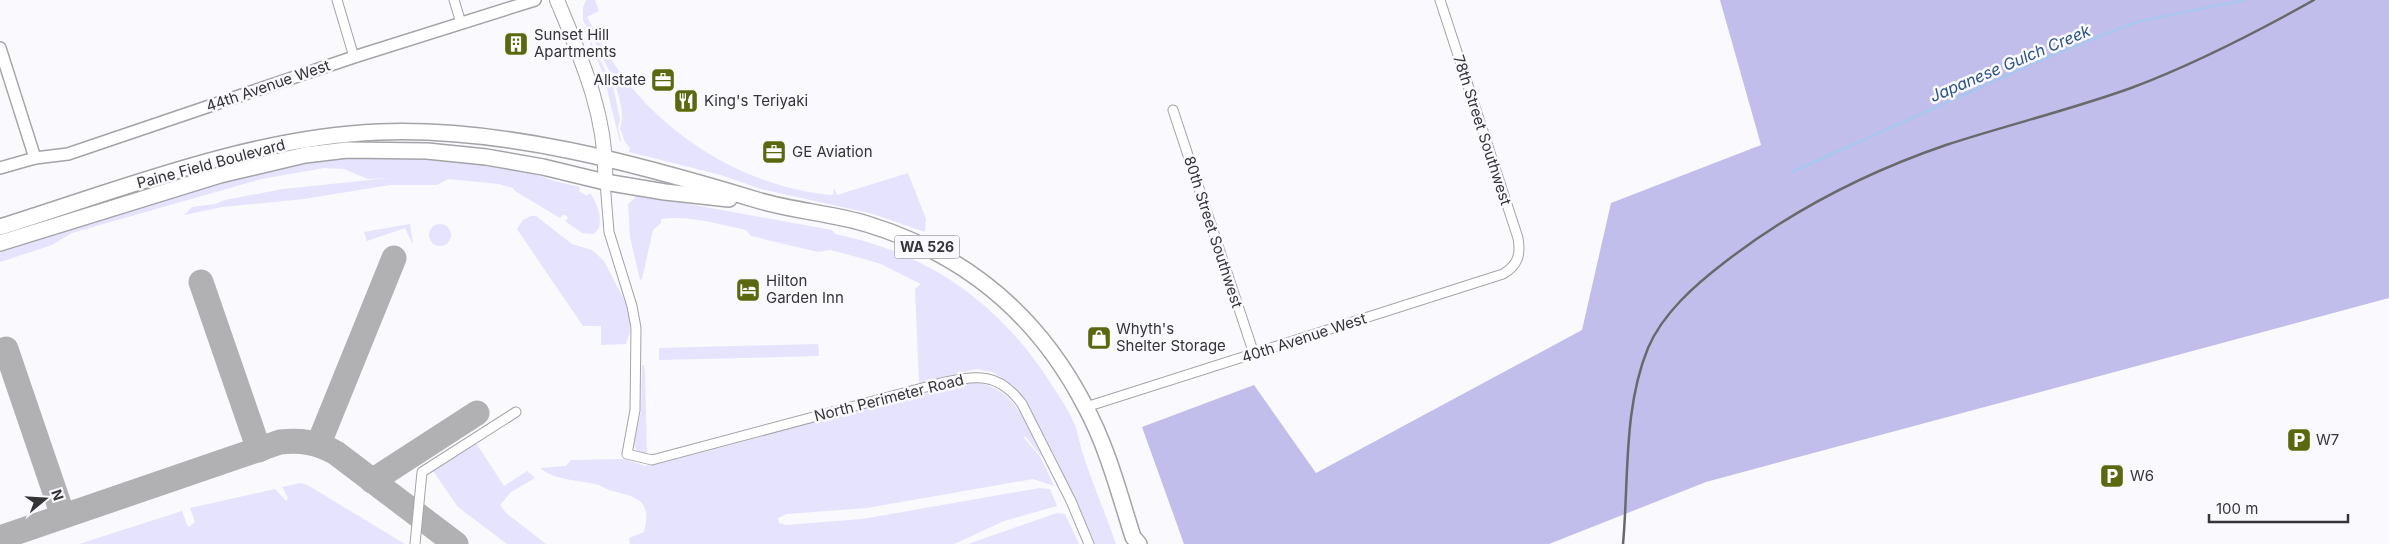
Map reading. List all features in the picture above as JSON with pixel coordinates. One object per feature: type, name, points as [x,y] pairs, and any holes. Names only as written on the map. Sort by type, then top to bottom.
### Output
[{"type":"highway","name":"Paine Field Boulevard","points":[[0,227],[216,160],[301,140],[378,132],[441,132],[483,136],[606,158]]},
{"type":"highway","name":"Paine Field Boulevard","points":[[0,243],[220,175],[305,155],[347,150],[426,150],[486,156],[605,182]]},
{"type":"highway","name":"WA 526","points":[[606,158],[763,202],[865,223],[911,239],[942,254],[1002,296],[1028,321],[1056,356],[1086,407],[1102,444],[1135,542]]},
{"type":"highway","name":"WA 526","points":[[605,182],[665,192],[763,202]]},
{"type":"main road","points":[[557,0],[590,85],[606,158],[605,182]]},
{"type":"street","points":[[337,0],[354,57]]},
{"type":"street","points":[[454,0],[461,23]]},
{"type":"street","name":"44th Avenue West","points":[[0,168],[35,158],[68,154],[354,57],[535,0]]},
{"type":"street","name":"78th Street Southwest","points":[[1440,0],[1518,238],[1520,252],[1518,261]]},
{"type":"street","points":[[0,48],[35,158]]},
{"type":"street","name":"80th Street Southwest","points":[[1173,110],[1254,354]]},
{"type":"street","name":"North Perimeter Road","points":[[605,182],[609,232],[632,306],[636,328],[635,410],[626,454],[652,460],[948,382],[977,376],[990,378],[1014,392],[1022,404],[1071,501],[1089,544]]},
{"type":"street","name":"40th Avenue West","points":[[1086,407],[1503,274],[1518,261]]},
{"type":"street","points":[[415,544],[422,472],[516,412]]},
{"type":"shaded area","points":[[586,0],[595,0],[599,11],[587,17],[625,80],[673,129],[697,146],[749,174],[776,184],[833,195],[834,188],[837,195],[908,173],[926,219],[925,232],[873,214],[761,189],[721,175],[629,152],[630,148],[625,142],[620,128],[622,117],[621,103],[616,88],[583,20],[583,8]]},
{"type":"shaded area","points":[[1720,0],[2389,0],[2389,298],[1706,482],[1549,544],[1184,544],[1142,427],[1254,385],[1316,473],[1582,330],[1611,203],[1761,145]]},
{"type":"shaded area","points":[[581,22],[613,86],[620,120],[618,127],[620,142],[603,73]]},
{"type":"shaded area","points":[[361,156],[406,156],[483,163],[530,172],[554,181],[580,187],[579,191],[587,196],[590,193],[595,201],[599,214],[599,228],[594,234],[582,233],[565,221],[568,218],[566,215],[560,218],[513,188],[499,184],[448,179],[437,185],[390,185],[304,199],[222,207],[184,215],[192,207],[215,204],[225,200],[283,189],[389,178],[368,179],[344,169],[324,168],[261,179],[72,233],[52,245],[0,262],[0,251],[179,193],[270,170]]},
{"type":"shaded area","points":[[634,194],[832,230],[835,234],[901,254],[930,268],[958,285],[984,305],[1008,328],[1030,353],[1065,406],[1073,420],[1089,472],[1116,544],[1093,544],[1057,461],[1025,400],[1013,385],[992,372],[976,369],[919,383],[915,289],[921,284],[881,264],[857,257],[830,250],[818,252],[751,236],[746,230],[682,218],[661,219],[661,223],[653,230],[642,279],[640,280],[630,237],[628,204],[635,198]]},
{"type":"shaded area","points":[[536,216],[572,244],[592,250],[604,261],[630,311],[630,332],[626,344],[601,345],[601,326],[583,326],[517,229],[523,220]]},
{"type":"shaded area","points":[[410,224],[413,245],[405,228],[367,241],[364,232]]},
{"type":"shaded area","points":[[440,224],[448,227],[451,235],[448,243],[440,246],[432,243],[429,235],[432,227]]},
{"type":"shaded area","points":[[818,344],[819,356],[659,360],[659,348]]},
{"type":"shaded area","points":[[642,365],[644,365],[645,372],[647,455],[637,451],[634,443],[641,412]]},
{"type":"shaded area","points":[[968,382],[984,384],[997,389],[1016,407],[1042,457],[1025,436],[1024,438],[1041,458],[1054,486],[1033,479],[867,508],[787,514],[778,518],[779,523],[786,525],[862,519],[1040,488],[1050,489],[1057,506],[1004,521],[954,544],[630,544],[629,538],[644,532],[646,512],[640,501],[634,497],[609,490],[597,484],[552,475],[540,468],[566,466],[571,460],[624,459],[645,466],[659,464],[877,406],[883,407],[886,404]]},
{"type":"shaded area","points":[[476,443],[504,486],[527,471],[535,478],[511,492],[500,505],[506,513],[546,544],[507,544],[458,507],[433,471]]},
{"type":"shaded area","points":[[301,483],[405,544],[79,544],[182,511],[189,527],[195,522],[190,508],[275,489],[286,501],[288,498],[282,487]]},
{"type":"shaded area","points":[[1057,513],[1065,514],[1079,544],[968,544]]},
{"type":"waterway","name":"Japanese Gulch Creek","points":[[1792,172],[2059,52],[2140,21],[2245,0]]},
{"type":"taxiway","points":[[319,443],[394,258]]},
{"type":"taxiway","points":[[201,282],[259,450]]},
{"type":"taxiway","points":[[6,349],[63,516]]},
{"type":"taxiway","points":[[372,481],[477,413]]},
{"type":"taxiway","points":[[0,538],[280,442],[295,441],[315,444],[336,453],[456,544]]},
{"type":"railway","points":[[1623,544],[1628,444],[1634,395],[1640,371],[1648,348],[1662,323],[1681,300],[1714,271],[1750,243],[1776,226],[1859,180],[1946,145],[2085,103],[2155,79],[2224,47],[2314,0]]},
{"type":"place","name":"Sunset Hill Apartments","points":[[516,44]]},
{"type":"place","name":"Allstate","points":[[663,80]]},
{"type":"place","name":"King's Teriyaki","points":[[686,101]]},
{"type":"place","name":"GE Aviation","points":[[774,152]]},
{"type":"place","name":"Hilton Garden Inn","points":[[748,290]]},
{"type":"place","name":"Whyth's Shelter Storage","points":[[1099,338]]},
{"type":"place","name":"W7","points":[[2299,440]]},
{"type":"place","name":"W6","points":[[2112,476]]}]
